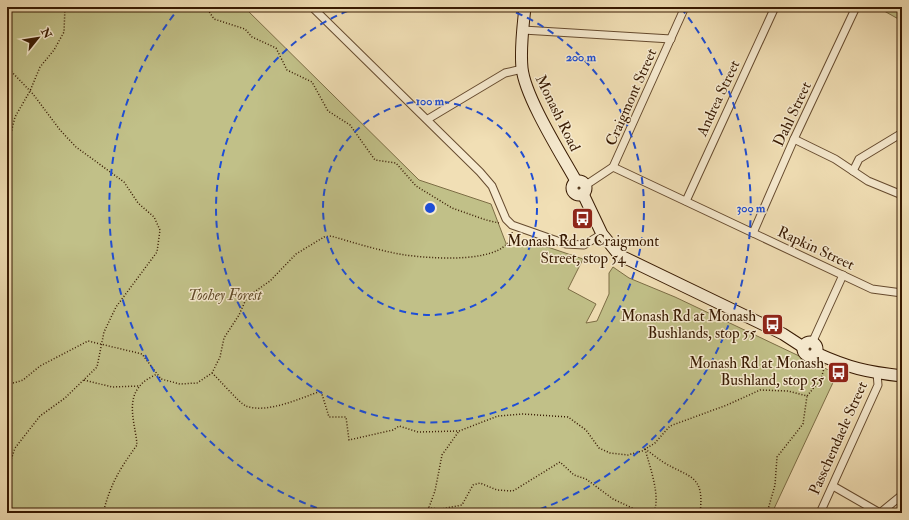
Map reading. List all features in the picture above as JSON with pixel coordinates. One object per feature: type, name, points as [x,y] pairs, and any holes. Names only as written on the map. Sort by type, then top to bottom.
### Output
[{"type":"street","points":[[312,7],[428,119],[480,172],[492,186],[506,219],[512,225],[566,244],[584,245],[602,234]]},
{"type":"street","name":"Monash Road","points":[[525,7],[522,69],[534,102],[582,187],[602,234],[619,255],[783,334],[844,366],[877,373],[902,376]]},
{"type":"street","name":"Craigmont Street","points":[[582,187],[607,173],[613,167],[685,7]]},
{"type":"street","name":"Andrea Street","points":[[686,201],[775,7]]},
{"type":"street","name":"Dahl Street","points":[[753,233],[794,139],[856,7]]},
{"type":"street","points":[[523,30],[671,39]]},
{"type":"street","points":[[428,119],[505,73],[522,69]]},
{"type":"street","points":[[853,171],[859,159],[902,133]]},
{"type":"street","points":[[794,139],[835,159],[868,181],[902,195]]},
{"type":"street","name":"Rapkin Street","points":[[613,167],[872,289],[902,293]]},
{"type":"street","points":[[814,350],[843,275]]},
{"type":"street","name":"Passchendaele Street","points":[[820,513],[878,385],[877,373]]},
{"type":"street","points":[[833,486],[880,513],[902,495]]},
{"type":"path","points":[[7,138],[11,133],[15,117],[30,91],[40,67],[54,50],[64,32],[65,7]]},
{"type":"path","points":[[7,382],[14,383],[23,380],[40,366],[88,341],[142,354],[161,379],[180,384],[196,383],[212,373],[220,357],[224,338],[239,315],[247,297],[270,281],[296,254],[324,237],[331,236],[405,255],[452,258],[483,255],[503,248],[512,238],[512,225],[486,220],[452,208],[416,186],[396,163],[375,160],[350,125],[328,111],[312,82],[287,70],[276,48],[252,37],[245,29],[214,19],[206,7]]},
{"type":"path","points":[[7,67],[30,91],[76,147],[124,182],[138,203],[154,217],[160,230],[157,252],[116,307],[101,343],[97,367],[65,398],[40,416],[22,437],[15,448],[7,472]]},
{"type":"path","points":[[767,513],[775,485],[777,457],[803,424],[808,396],[821,379],[814,350]]},
{"type":"path","points":[[212,373],[245,406],[262,408],[290,402],[321,391],[329,417],[346,417],[349,440],[393,430],[399,426],[418,432],[459,431],[498,416],[523,414],[568,417],[586,430],[599,448],[610,453],[628,455],[645,449],[655,443],[670,426],[727,406],[760,390],[788,391],[808,396]]},
{"type":"path","points":[[103,513],[109,490],[115,476],[137,445],[132,415],[133,399],[139,386],[156,374]]},
{"type":"path","points":[[84,380],[112,387],[139,386]]},
{"type":"path","points":[[427,513],[435,491],[442,455],[459,431]]},
{"type":"path","points":[[645,449],[655,494],[656,505],[653,513]]},
{"type":"path","points":[[645,449],[663,463],[686,473],[695,480],[701,496],[700,513]]},
{"type":"path","points":[[428,508],[441,509],[462,505],[473,485],[480,483],[498,490],[513,491],[560,462],[574,475],[586,479],[613,499],[643,513]]},
{"type":"green space","name":"Toohey Forest","points":[[7,7],[244,7],[419,180],[491,204],[507,246],[527,240],[583,259],[568,289],[596,304],[586,323],[597,321],[609,294],[609,273],[613,267],[629,278],[675,297],[837,374],[772,513],[7,513]]},
{"type":"green space","points":[[877,7],[902,7],[902,21]]},
{"type":"place","name":"Monash Rd at Craigmont Street, stop 54","points":[[583,218]]},
{"type":"place","name":"Monash Rd at Monash Bushlands, stop 55","points":[[772,325]]},
{"type":"place","name":"Monash Rd at Monash Bushland, stop 55","points":[[839,372]]}]
